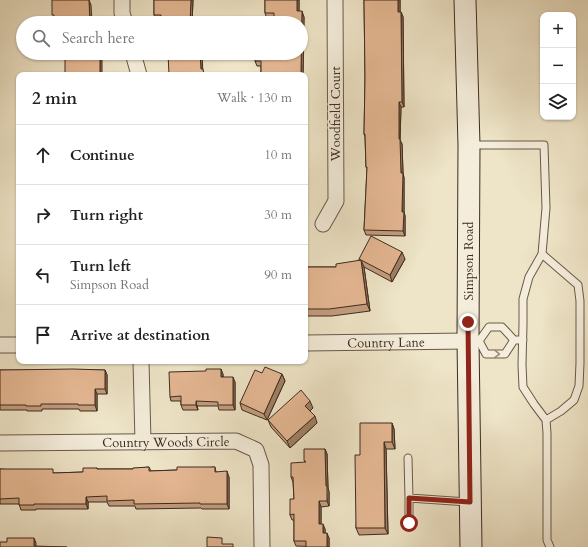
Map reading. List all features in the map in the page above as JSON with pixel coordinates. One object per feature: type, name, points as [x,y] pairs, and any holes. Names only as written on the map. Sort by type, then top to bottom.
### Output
[{"type":"main road","name":"Simpson Road","points":[[465,0],[473,341],[470,502],[471,547]]},
{"type":"street","points":[[122,0],[123,16]]},
{"type":"street","name":"Woodfield Court","points":[[323,224],[336,201],[335,0]]},
{"type":"street","points":[[135,60],[138,72]]},
{"type":"street","name":"Country Lane","points":[[308,343],[473,341]]},
{"type":"street","points":[[0,345],[16,345]]},
{"type":"street","points":[[141,364],[143,442]]},
{"type":"street","name":"Country Woods Circle","points":[[0,443],[236,441],[256,450],[261,465],[262,547]]},
{"type":"lane","points":[[469,145],[544,145],[546,208],[542,254],[529,277],[523,299],[522,365],[524,387],[546,420],[547,540],[550,547]]},
{"type":"lane","points":[[542,254],[578,284],[580,300],[579,386],[574,400],[561,411],[546,420]]},
{"type":"lane","points":[[514,340],[505,354],[486,354],[473,341],[489,327],[502,327],[514,340],[523,340]]},
{"type":"lane","points":[[408,458],[409,523]]},
{"type":"lane","points":[[409,498],[470,502]]},
{"type":"building","points":[[52,0],[89,0],[90,16],[52,15]]},
{"type":"building","points":[[154,0],[191,0],[190,16],[154,15]]},
{"type":"building","points":[[265,0],[297,0],[297,11],[302,11],[302,16],[274,16],[274,13],[265,13]]},
{"type":"building","points":[[364,0],[398,0],[398,12],[401,12],[402,102],[399,102],[399,139],[401,173],[403,173],[403,231],[364,230],[367,167],[364,134]]},
{"type":"building","points":[[65,60],[100,60],[100,72],[65,72]]},
{"type":"building","points":[[168,60],[200,60],[201,69],[203,69],[204,72],[169,72]]},
{"type":"building","points":[[301,60],[301,72],[261,72],[261,61],[255,61]]},
{"type":"building","points":[[371,236],[402,252],[390,275],[359,259]]},
{"type":"building","points":[[361,260],[367,304],[329,309],[308,309],[308,267],[336,267],[336,264]]},
{"type":"building","points":[[265,367],[282,374],[264,414],[240,403],[255,370],[262,373]]},
{"type":"building","points":[[206,369],[221,369],[221,377],[233,377],[233,405],[218,405],[218,402],[196,401],[196,405],[181,405],[181,396],[170,397],[169,372],[206,371]]},
{"type":"building","points":[[0,370],[105,370],[105,389],[95,389],[95,405],[0,405]]},
{"type":"building","points":[[301,390],[310,401],[305,406],[315,416],[287,441],[268,420]]},
{"type":"building","points":[[360,423],[392,423],[392,442],[384,442],[385,528],[356,528],[355,455],[360,455]]},
{"type":"building","points":[[304,449],[325,449],[327,501],[319,501],[319,524],[323,524],[323,533],[327,533],[327,547],[306,547],[306,541],[294,541],[294,514],[290,515],[290,499],[294,499],[291,463],[306,462],[304,460]]},
{"type":"building","points":[[149,467],[149,471],[177,470],[177,467],[215,467],[215,472],[227,471],[227,504],[134,504],[134,500],[107,501],[107,496],[86,497],[86,504],[19,505],[19,498],[0,499],[0,469],[53,469],[53,473],[83,472],[83,468],[133,469]]},
{"type":"building","points":[[207,537],[222,538],[222,544],[233,544],[233,547],[207,547]]},
{"type":"building","points":[[7,538],[34,538],[34,546],[67,547],[0,547],[0,542],[7,542]]},
{"type":"route","points":[[409,523],[409,498],[470,502],[468,322]]}]
